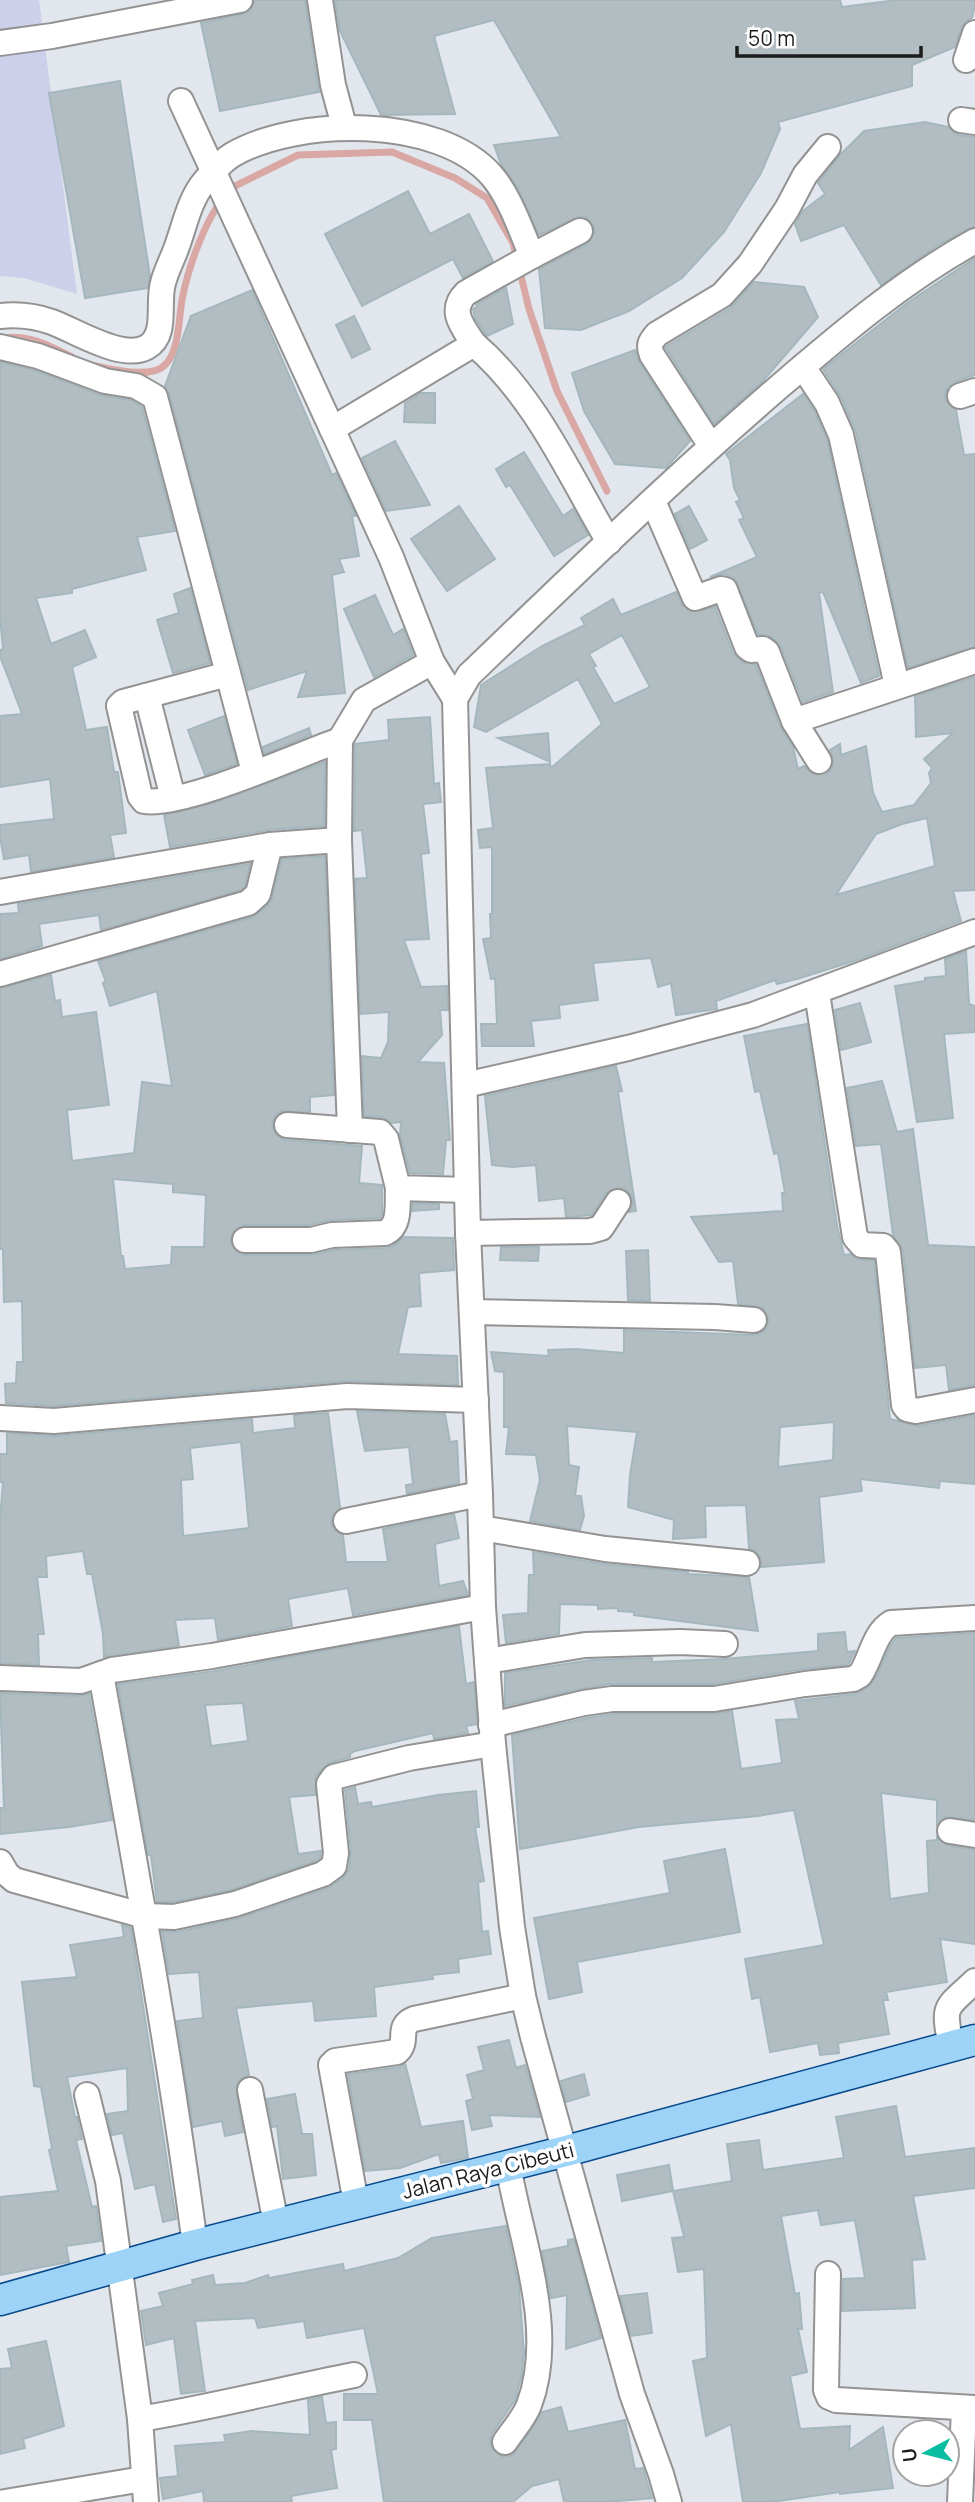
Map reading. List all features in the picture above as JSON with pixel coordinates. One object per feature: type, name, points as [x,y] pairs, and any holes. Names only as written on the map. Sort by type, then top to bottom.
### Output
[{"type":"main road","name":"Jalan Raya Cibeuti","points":[[0,2300],[119,2265],[566,2151],[963,2043]]},
{"type":"street","points":[[0,43],[52,36],[240,0]]},
{"type":"street","points":[[320,0],[333,85],[344,127]]},
{"type":"street","points":[[966,60],[975,33]]},
{"type":"street","points":[[181,101],[391,557],[432,662],[455,699],[468,1233],[483,1607],[492,1735],[512,1927],[523,1996],[632,2394],[664,2481],[668,2502]]},
{"type":"street","points":[[221,191],[230,156],[253,145],[292,134],[344,127],[373,127],[438,141],[466,155],[492,176],[514,213],[522,262]]},
{"type":"street","points":[[711,446],[652,355],[650,341],[657,334],[722,295],[751,264],[805,175],[828,147]]},
{"type":"street","points":[[0,316],[25,315],[50,321],[118,350],[131,351],[147,347],[155,341],[159,330],[162,286],[194,194],[221,191]]},
{"type":"street","points":[[580,231],[466,293],[457,307],[458,319],[474,344],[500,368],[519,391],[609,542]]},
{"type":"street","points":[[455,699],[469,675],[711,446],[894,291],[940,260],[975,241]]},
{"type":"street","points":[[332,429],[474,344]]},
{"type":"street","points":[[0,347],[64,364],[105,381],[136,386],[155,397],[254,772]]},
{"type":"street","points":[[803,367],[827,404],[841,435],[897,686]]},
{"type":"street","points":[[653,501],[695,598],[724,590],[748,648],[763,649],[767,652],[794,721],[819,761]]},
{"type":"street","points":[[794,721],[975,661]]},
{"type":"street","points":[[350,1130],[339,840],[340,740],[364,699],[432,662]]},
{"type":"street","points":[[228,674],[146,696],[173,798],[196,793],[340,740]]},
{"type":"street","points":[[0,892],[270,845],[339,840]]},
{"type":"street","points":[[0,974],[248,903],[258,894],[270,845]]},
{"type":"street","points":[[465,1086],[753,1015],[975,932]]},
{"type":"street","points":[[817,993],[855,1237],[862,1245],[883,1245],[888,1252],[904,1405],[907,1409],[916,1411],[975,1400]]},
{"type":"street","points":[[245,1240],[311,1240],[332,1235],[385,1233],[396,1223],[398,1188],[384,1134],[373,1130],[287,1125]]},
{"type":"street","points":[[398,1188],[467,1191]]},
{"type":"street","points":[[468,1233],[590,1231],[601,1228],[618,1202]]},
{"type":"street","points":[[472,1312],[754,1320]]},
{"type":"street","points":[[0,1418],[54,1421],[347,1396],[476,1399]]},
{"type":"street","points":[[346,1521],[480,1494]]},
{"type":"street","points":[[481,1528],[605,1549],[747,1563]]},
{"type":"street","points":[[0,1678],[81,1681],[112,1670],[212,1656],[483,1607]]},
{"type":"street","points":[[0,1862],[14,1880],[145,1916],[174,1917],[235,1904],[329,1871],[334,1866],[336,1853],[330,1784],[339,1774],[492,1735],[584,1703],[612,1699],[714,1699],[853,1679],[860,1675],[883,1627],[891,1623],[975,1618]]},
{"type":"street","points":[[487,1661],[585,1645],[680,1642],[725,1644]]},
{"type":"street","points":[[101,1674],[145,1916],[182,2143],[195,2245]]},
{"type":"street","points":[[950,1831],[975,1835]]},
{"type":"street","points":[[963,2043],[945,2015],[947,2008],[975,1981]]},
{"type":"street","points":[[356,2203],[331,2065],[335,2061],[397,2052],[403,2042],[406,2023],[414,2019],[523,1996]]},
{"type":"street","points":[[250,2090],[276,2224]]},
{"type":"street","points":[[5,2502],[145,2491],[140,2419],[108,2181],[88,2095]]},
{"type":"street","points":[[505,2442],[528,2407],[540,2357],[539,2321],[508,2165]]},
{"type":"street","points":[[828,2274],[826,2390],[829,2397],[836,2400],[969,2408],[960,2502]]},
{"type":"street","points":[[140,2419],[354,2375]]},
{"type":"shaded area","points":[[0,0],[39,0],[77,294],[24,278],[0,276]]},
{"type":"building","points":[[255,0],[305,0],[319,92],[220,111],[201,23],[243,14],[250,11]]},
{"type":"building","points":[[335,0],[840,0],[842,7],[897,0],[975,0],[975,6],[972,18],[961,28],[955,47],[912,65],[912,86],[778,122],[780,129],[761,173],[724,232],[682,278],[629,311],[581,330],[545,328],[539,269],[587,244],[595,232],[587,218],[580,216],[539,235],[517,187],[501,164],[494,145],[561,137],[494,20],[434,36],[455,114],[381,115],[340,31]]},
{"type":"building","points":[[120,81],[150,276],[147,288],[85,298],[49,93]]},
{"type":"building","points":[[925,122],[948,127],[959,135],[975,137],[975,226],[940,244],[881,285],[844,225],[801,241],[795,224],[803,211],[825,194],[818,183],[864,131]]},
{"type":"building","points":[[408,191],[430,234],[469,214],[493,261],[463,278],[453,259],[362,306],[325,234]]},
{"type":"building","points":[[975,258],[975,375],[955,382],[948,387],[945,394],[946,401],[956,410],[964,455],[975,454],[975,647],[908,668],[856,432],[841,397],[823,369],[907,303]]},
{"type":"building","points":[[754,282],[804,287],[818,317],[763,381],[714,424],[665,347],[730,308]]},
{"type":"building","points":[[506,288],[513,324],[487,336],[475,318],[473,309],[477,307],[476,304]]},
{"type":"building","points":[[252,290],[332,475],[336,473],[356,516],[352,516],[359,556],[339,559],[344,572],[332,575],[345,693],[298,697],[307,671],[248,690],[165,386],[191,316]]},
{"type":"building","points":[[354,316],[370,349],[352,358],[336,325]]},
{"type":"building","points":[[635,350],[640,363],[690,441],[666,468],[615,464],[584,411],[572,373]]},
{"type":"building","points":[[0,362],[34,370],[100,395],[131,400],[142,407],[175,531],[137,537],[146,570],[72,589],[72,593],[36,598],[51,644],[85,630],[96,657],[72,667],[86,730],[107,727],[114,772],[118,772],[126,833],[110,835],[114,857],[31,872],[29,855],[4,859],[0,837],[0,825],[54,819],[50,779],[0,787],[0,716],[22,714],[0,656],[0,650],[3,649],[0,617]]},
{"type":"building","points":[[421,393],[435,393],[435,423],[404,422],[405,403]]},
{"type":"building","points":[[803,394],[814,410],[827,440],[879,676],[861,683],[823,592],[819,593],[833,692],[803,702],[781,647],[772,637],[758,634],[735,579],[724,574],[710,577],[757,557],[739,520],[744,518],[736,502],[740,500],[734,488],[730,460],[726,454]]},
{"type":"building","points":[[395,441],[430,505],[386,511],[362,458]]},
{"type":"building","points":[[524,452],[563,516],[573,509],[588,535],[554,556],[510,485],[506,487],[496,469]]},
{"type":"building","points":[[459,506],[495,559],[447,591],[411,539]]},
{"type":"building","points":[[689,506],[707,540],[690,549],[675,514]]},
{"type":"building","points":[[190,588],[210,663],[173,673],[157,620],[179,613],[174,594]]},
{"type":"building","points":[[676,592],[682,604],[692,612],[715,607],[733,653],[742,662],[756,665],[780,726],[793,747],[798,769],[804,766],[813,774],[826,774],[832,769],[834,761],[830,750],[840,744],[841,755],[866,746],[873,793],[882,812],[914,805],[931,783],[929,773],[932,768],[924,759],[953,733],[916,737],[915,696],[975,677],[975,890],[953,891],[961,921],[857,960],[777,984],[775,980],[716,1001],[717,1009],[676,1015],[671,983],[658,987],[651,958],[593,963],[598,1000],[559,1005],[560,1018],[531,1021],[534,1046],[482,1046],[481,1024],[497,1024],[495,978],[491,979],[483,939],[491,938],[492,847],[480,848],[478,830],[493,828],[486,768],[550,764],[551,768],[602,724],[578,679],[486,732],[474,727],[481,685],[542,646],[585,625],[581,618],[613,599],[621,615]],"holes":[[[622,635],[650,687],[614,704],[593,667],[596,666],[589,654]],[[927,818],[935,866],[836,895],[876,834]]]},
{"type":"building","points":[[375,595],[393,635],[403,629],[413,655],[374,677],[344,609]]},
{"type":"building","points":[[224,716],[237,764],[205,775],[188,730]]},
{"type":"building","points":[[430,717],[434,784],[439,783],[441,802],[423,804],[429,853],[421,854],[429,939],[404,940],[421,987],[447,986],[448,1010],[440,1010],[442,1035],[418,1062],[444,1063],[450,1140],[446,1140],[443,1174],[410,1173],[400,1135],[401,1122],[392,1123],[382,1117],[364,1116],[362,1056],[381,1058],[388,1042],[389,1012],[360,1014],[355,879],[367,878],[362,830],[354,831],[355,744],[389,740],[388,720]]},
{"type":"building","points":[[309,728],[311,735],[264,754],[263,747]]},
{"type":"building","points":[[548,733],[550,762],[498,738]]},
{"type":"building","points":[[325,762],[324,826],[268,830],[170,847],[164,815],[217,802]]},
{"type":"building","points":[[325,856],[334,1095],[310,1097],[310,1112],[281,1111],[275,1116],[272,1125],[274,1132],[285,1140],[362,1146],[359,1183],[382,1185],[382,1215],[380,1218],[331,1220],[309,1225],[244,1225],[233,1232],[230,1241],[237,1252],[244,1255],[311,1255],[334,1250],[386,1248],[404,1237],[453,1238],[454,1270],[419,1273],[421,1306],[408,1307],[398,1354],[457,1356],[458,1385],[346,1381],[54,1406],[6,1403],[5,1384],[16,1383],[17,1362],[23,1362],[22,1301],[4,1302],[3,1249],[0,1249],[0,988],[51,975],[55,1001],[60,1000],[62,1017],[96,1012],[109,1105],[67,1110],[72,1161],[134,1153],[142,1082],[172,1086],[157,991],[110,1006],[103,983],[106,982],[98,961],[253,917],[268,905],[272,898],[282,859]],"holes":[[[113,1179],[173,1184],[173,1192],[206,1195],[204,1247],[172,1247],[171,1265],[125,1269],[121,1256]]]},
{"type":"building","points":[[250,864],[245,886],[241,890],[101,930],[99,915],[39,924],[42,946],[0,959],[0,914],[19,913],[18,904]]},
{"type":"building","points":[[966,951],[969,1004],[975,1006],[975,1032],[944,1034],[953,1118],[917,1122],[895,986],[946,976],[945,959]]},
{"type":"building","points":[[860,1003],[871,1042],[841,1050],[835,1010]]},
{"type":"building","points":[[807,1024],[837,1226],[844,1255],[851,1254],[856,1259],[874,1260],[890,1419],[918,1426],[975,1415],[975,1484],[940,1481],[939,1488],[860,1479],[862,1491],[819,1497],[824,1562],[761,1567],[760,1556],[749,1548],[746,1505],[705,1506],[706,1537],[673,1539],[674,1520],[628,1507],[637,1432],[567,1426],[569,1465],[579,1467],[575,1496],[581,1496],[584,1516],[580,1530],[530,1521],[540,1480],[536,1455],[506,1454],[509,1427],[504,1427],[504,1372],[495,1371],[491,1352],[549,1356],[548,1350],[576,1349],[624,1353],[624,1330],[753,1335],[766,1329],[769,1320],[763,1308],[738,1304],[733,1261],[719,1262],[691,1217],[783,1211],[782,1193],[785,1193],[778,1153],[774,1154],[760,1091],[755,1092],[744,1036]],"holes":[[[834,1422],[833,1460],[778,1467],[780,1427]]]},
{"type":"building","points":[[616,1066],[622,1091],[618,1092],[636,1211],[629,1212],[633,1203],[631,1195],[626,1189],[618,1187],[606,1193],[592,1215],[566,1217],[564,1198],[539,1201],[536,1165],[492,1165],[485,1096]]},
{"type":"building","points":[[882,1081],[897,1132],[913,1129],[928,1245],[975,1247],[975,1385],[949,1390],[946,1365],[915,1368],[903,1250],[893,1235],[881,1144],[856,1146],[847,1088]]},
{"type":"building","points":[[413,1203],[439,1204],[439,1209],[412,1211]]},
{"type":"building","points":[[501,1247],[539,1247],[538,1261],[500,1260]]},
{"type":"building","points":[[648,1250],[650,1301],[628,1300],[626,1251]]},
{"type":"building","points":[[357,1411],[445,1414],[450,1442],[457,1441],[459,1483],[407,1494],[406,1485],[413,1484],[409,1447],[365,1451]]},
{"type":"building","points":[[328,1413],[340,1508],[332,1516],[331,1523],[335,1531],[343,1535],[346,1562],[388,1562],[383,1529],[454,1514],[459,1538],[435,1544],[439,1586],[463,1581],[468,1595],[353,1615],[348,1588],[288,1599],[292,1626],[218,1640],[215,1618],[175,1620],[179,1646],[104,1657],[103,1634],[92,1574],[87,1574],[83,1551],[46,1556],[47,1577],[37,1577],[44,1634],[38,1634],[39,1665],[0,1663],[0,1520],[3,1482],[0,1482],[0,1454],[7,1454],[7,1433],[55,1436],[252,1419],[253,1433],[295,1428],[294,1415]],"holes":[[[241,1442],[249,1528],[183,1536],[181,1480],[193,1479],[190,1448]]]},
{"type":"building","points":[[533,1552],[688,1574],[749,1577],[758,1631],[634,1615],[634,1612],[618,1611],[618,1608],[598,1609],[598,1605],[560,1604],[559,1634],[506,1643],[503,1615],[528,1613],[529,1575],[534,1575]]},
{"type":"building","points":[[459,1626],[466,1684],[474,1682],[477,1724],[466,1726],[468,1733],[434,1739],[433,1733],[355,1751],[350,1757],[323,1768],[316,1776],[315,1795],[289,1797],[298,1854],[321,1851],[320,1858],[316,1861],[231,1890],[173,1902],[157,1902],[151,1855],[148,1855],[118,1684],[215,1671]],"holes":[[[243,1703],[248,1741],[211,1746],[205,1705]]]},
{"type":"building","points":[[845,1632],[847,1652],[855,1651],[848,1665],[803,1669],[713,1684],[610,1684],[505,1706],[505,1673],[592,1660],[652,1658],[652,1662],[818,1651],[818,1634]]},
{"type":"building","points":[[974,1633],[975,1820],[945,1817],[937,1825],[937,1800],[881,1793],[890,1899],[929,1893],[927,1841],[937,1840],[937,1837],[947,1845],[975,1850],[975,1944],[940,1939],[947,1982],[886,1992],[888,2000],[883,2000],[889,2034],[838,2043],[839,2053],[820,2055],[818,2043],[770,2052],[760,1997],[752,1999],[745,1959],[824,1945],[794,1810],[639,1827],[520,1849],[512,1735],[613,1714],[714,1714],[732,1711],[741,1769],[782,1763],[776,1720],[799,1719],[795,1701],[855,1694],[867,1688],[877,1676],[896,1638]]},
{"type":"building","points":[[0,1693],[80,1696],[89,1694],[112,1820],[0,1834],[0,1808],[4,1808]]},
{"type":"building","points":[[355,1787],[358,1804],[371,1802],[372,1807],[476,1791],[479,1827],[475,1827],[484,1881],[478,1882],[482,1932],[488,1931],[491,1954],[458,1959],[459,1972],[432,1975],[433,1979],[374,1987],[376,2016],[315,2021],[313,2001],[236,2008],[249,2075],[241,2078],[236,2086],[243,2132],[225,2136],[222,2121],[193,2127],[177,2021],[203,2018],[199,1972],[169,1974],[162,1931],[177,1932],[240,1918],[328,1888],[343,1878],[349,1869],[351,1852],[345,1790]]},
{"type":"building","points":[[725,1849],[740,1932],[577,1962],[582,1992],[549,1999],[534,1918],[670,1893],[664,1861]]},
{"type":"building","points":[[122,1925],[131,1928],[176,2219],[163,2222],[155,2184],[135,2189],[123,2133],[112,2135],[107,2114],[128,2111],[127,2068],[67,2077],[82,2139],[76,2140],[92,2207],[96,2206],[101,2241],[66,2246],[69,2262],[0,2275],[0,2197],[58,2191],[49,2150],[52,2149],[41,2087],[34,2086],[22,1982],[77,1977],[70,1945],[124,1937]]},
{"type":"building","points":[[509,2040],[516,2068],[525,2065],[540,2117],[489,2115],[492,2126],[472,2130],[466,2101],[473,2099],[467,2075],[484,2070],[478,2047]]},
{"type":"building","points":[[405,2063],[421,2127],[463,2121],[468,2158],[441,2163],[439,2154],[400,2168],[365,2171],[348,2074],[399,2067]]},
{"type":"building","points":[[584,2074],[589,2095],[566,2102],[561,2081]]},
{"type":"building","points":[[295,2094],[302,2134],[312,2134],[316,2175],[283,2179],[277,2126],[272,2127],[267,2099]]},
{"type":"building","points":[[896,2106],[905,2157],[975,2148],[975,2188],[913,2196],[925,2259],[912,2260],[915,2308],[842,2311],[843,2279],[865,2278],[855,2220],[821,2225],[818,2210],[781,2216],[795,2294],[799,2293],[802,2329],[798,2329],[807,2372],[790,2376],[800,2429],[850,2426],[849,2450],[883,2427],[893,2488],[840,2492],[772,2502],[743,2502],[731,2424],[706,2436],[693,2361],[707,2358],[704,2269],[678,2272],[672,2238],[684,2237],[673,2191],[732,2181],[727,2144],[759,2140],[763,2170],[844,2158],[836,2117]]},
{"type":"building","points":[[669,2165],[673,2191],[622,2201],[617,2175]]},
{"type":"building","points":[[506,2226],[519,2288],[524,2353],[515,2400],[492,2434],[492,2449],[503,2457],[512,2455],[542,2412],[561,2407],[568,2432],[625,2420],[635,2469],[643,2468],[652,2498],[564,2502],[559,2479],[532,2486],[513,2502],[384,2502],[372,2420],[344,2420],[344,2394],[378,2394],[364,2328],[307,2338],[304,2321],[258,2328],[255,2318],[195,2321],[205,2391],[181,2394],[174,2338],[146,2345],[141,2311],[163,2306],[159,2293],[193,2284],[192,2280],[213,2275],[215,2285],[245,2283],[268,2275],[269,2278],[343,2264],[344,2271],[398,2258],[432,2238]]},
{"type":"building","points":[[574,2239],[601,2338],[566,2349],[567,2295],[551,2298],[542,2251],[568,2246],[568,2240]]},
{"type":"building","points":[[647,2293],[652,2333],[631,2336],[620,2296]]},
{"type":"building","points":[[46,2341],[64,2426],[23,2439],[25,2448],[0,2454],[0,2369],[12,2368],[8,2349]]},
{"type":"building","points":[[322,2397],[326,2423],[336,2422],[336,2449],[331,2450],[337,2488],[291,2496],[292,2502],[204,2502],[203,2491],[163,2499],[160,2478],[178,2476],[175,2446],[226,2442],[224,2435],[252,2431],[310,2435],[308,2400]]},
{"type":"waterway","points":[[229,192],[231,188],[298,155],[392,152],[455,178],[487,198],[513,243],[529,309],[557,391],[607,491]]},
{"type":"waterway","points":[[96,366],[131,372],[150,372],[164,366],[176,342],[183,295],[193,259],[203,233],[221,201]]},
{"type":"waterway","points":[[1,338],[29,339],[72,357]]}]
